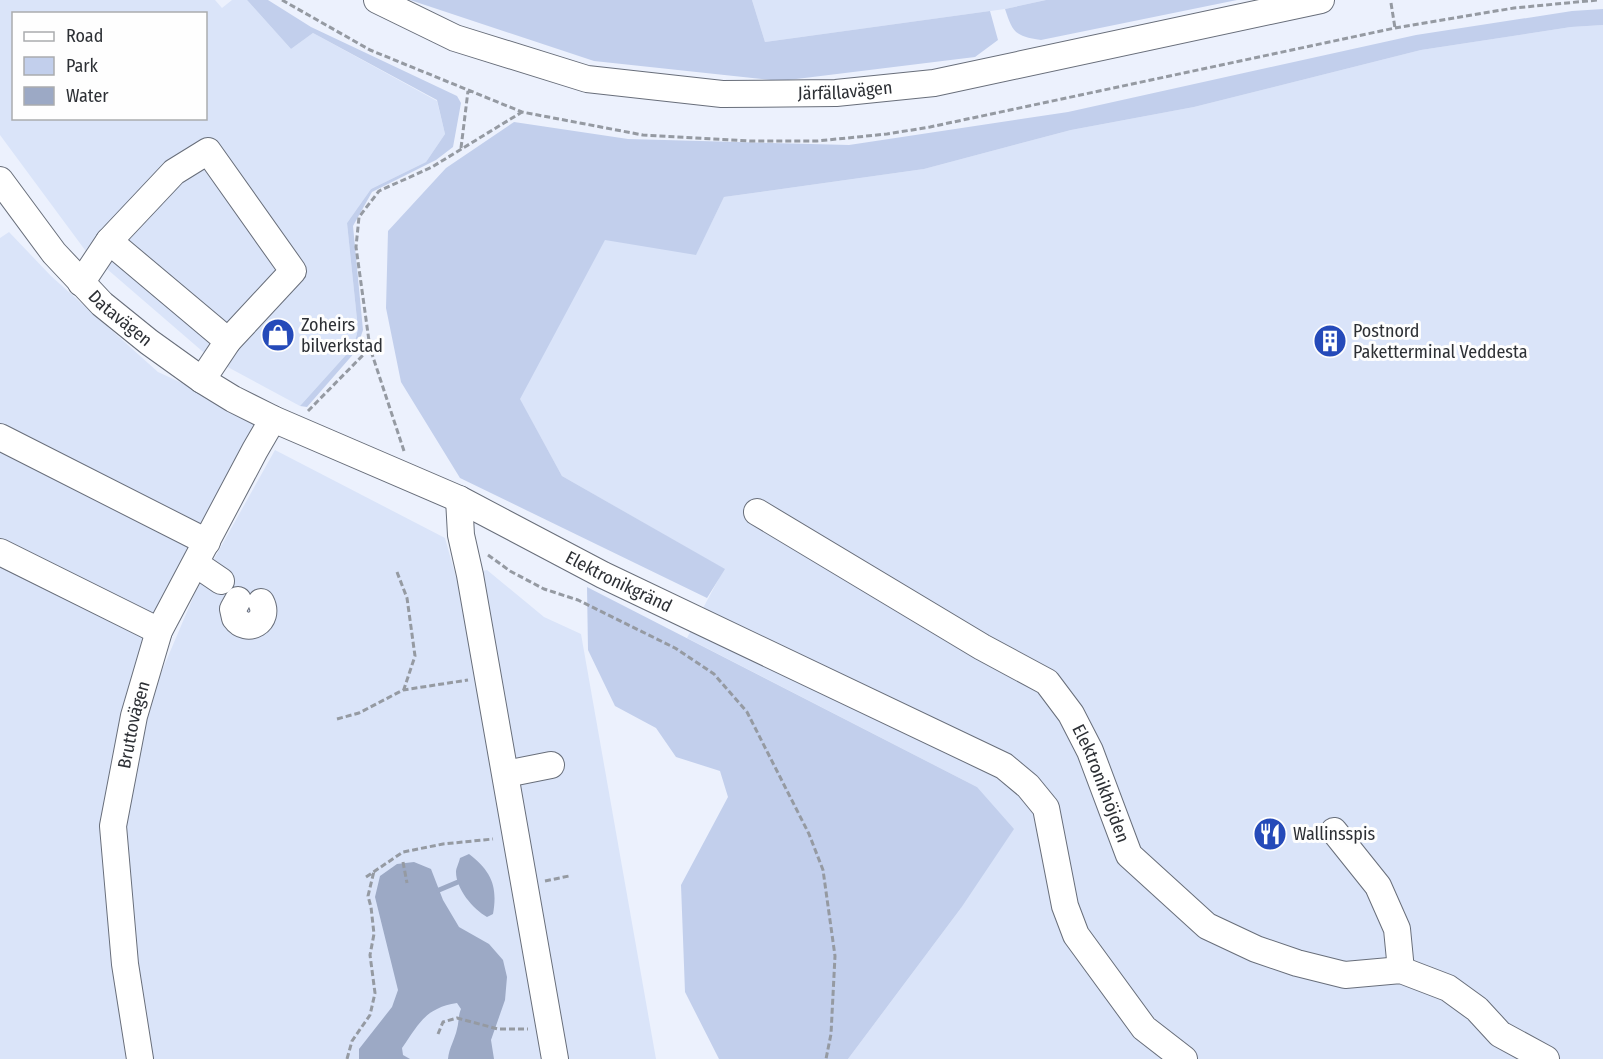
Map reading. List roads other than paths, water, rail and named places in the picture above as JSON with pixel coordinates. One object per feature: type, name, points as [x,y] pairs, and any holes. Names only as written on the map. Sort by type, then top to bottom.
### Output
[{"type":"street","name":"Järfällavägen","points":[[377,0],[455,38],[587,79],[722,94],[836,93],[934,83],[1321,0]]},
{"type":"street","points":[[81,283],[109,241],[174,172],[208,151],[293,271],[228,341],[202,380]]},
{"type":"street","name":"Datavägen","points":[[0,180],[54,253],[102,304],[149,342],[202,380],[283,423]]},
{"type":"street","points":[[109,241],[228,341]]},
{"type":"street","name":"Elektronikgränd","points":[[283,423],[459,499],[603,575],[1004,766],[1028,786],[1046,808],[1065,906],[1076,934],[1144,1028],[1184,1059]]},
{"type":"street","name":"Bruttovägen","points":[[140,1059],[125,964],[114,826],[134,716],[159,632],[255,450],[283,423]]},
{"type":"street","points":[[0,437],[201,553],[221,581]]},
{"type":"street","points":[[459,499],[461,535],[506,774],[555,1059]]},
{"type":"street","name":"Elektronikhöjden","points":[[757,512],[982,647],[1047,682],[1071,714],[1090,751],[1129,855],[1207,926],[1256,949],[1297,963],[1345,975],[1401,970],[1448,988],[1477,1009],[1500,1034],[1545,1059]]},
{"type":"street","points":[[0,552],[159,632]]},
{"type":"street","points":[[506,774],[551,765]]},
{"type":"street","points":[[1334,831],[1378,886],[1397,929],[1401,970]]},
{"type":"water","points":[[469,854],[488,873],[493,887],[493,914],[487,917],[466,898],[457,878],[456,870],[460,858]]},
{"type":"water","points":[[414,862],[431,869],[443,900],[459,927],[489,944],[503,960],[507,977],[505,1000],[491,1040],[494,1059],[448,1059],[461,1009],[457,1003],[437,1009],[418,1025],[402,1048],[403,1055],[410,1059],[359,1059],[359,1049],[392,1007],[398,990],[375,897],[380,876],[397,864]]},
{"type":"waterway","points":[[439,890],[458,882]]},
{"type":"place","name":"Zoheirs bilverkstad","points":[[278,335]]},
{"type":"place","name":"Postnord Paketterminal Veddesta","points":[[1330,341]]},
{"type":"place","name":"Wallinsspis","points":[[1270,834]]}]
